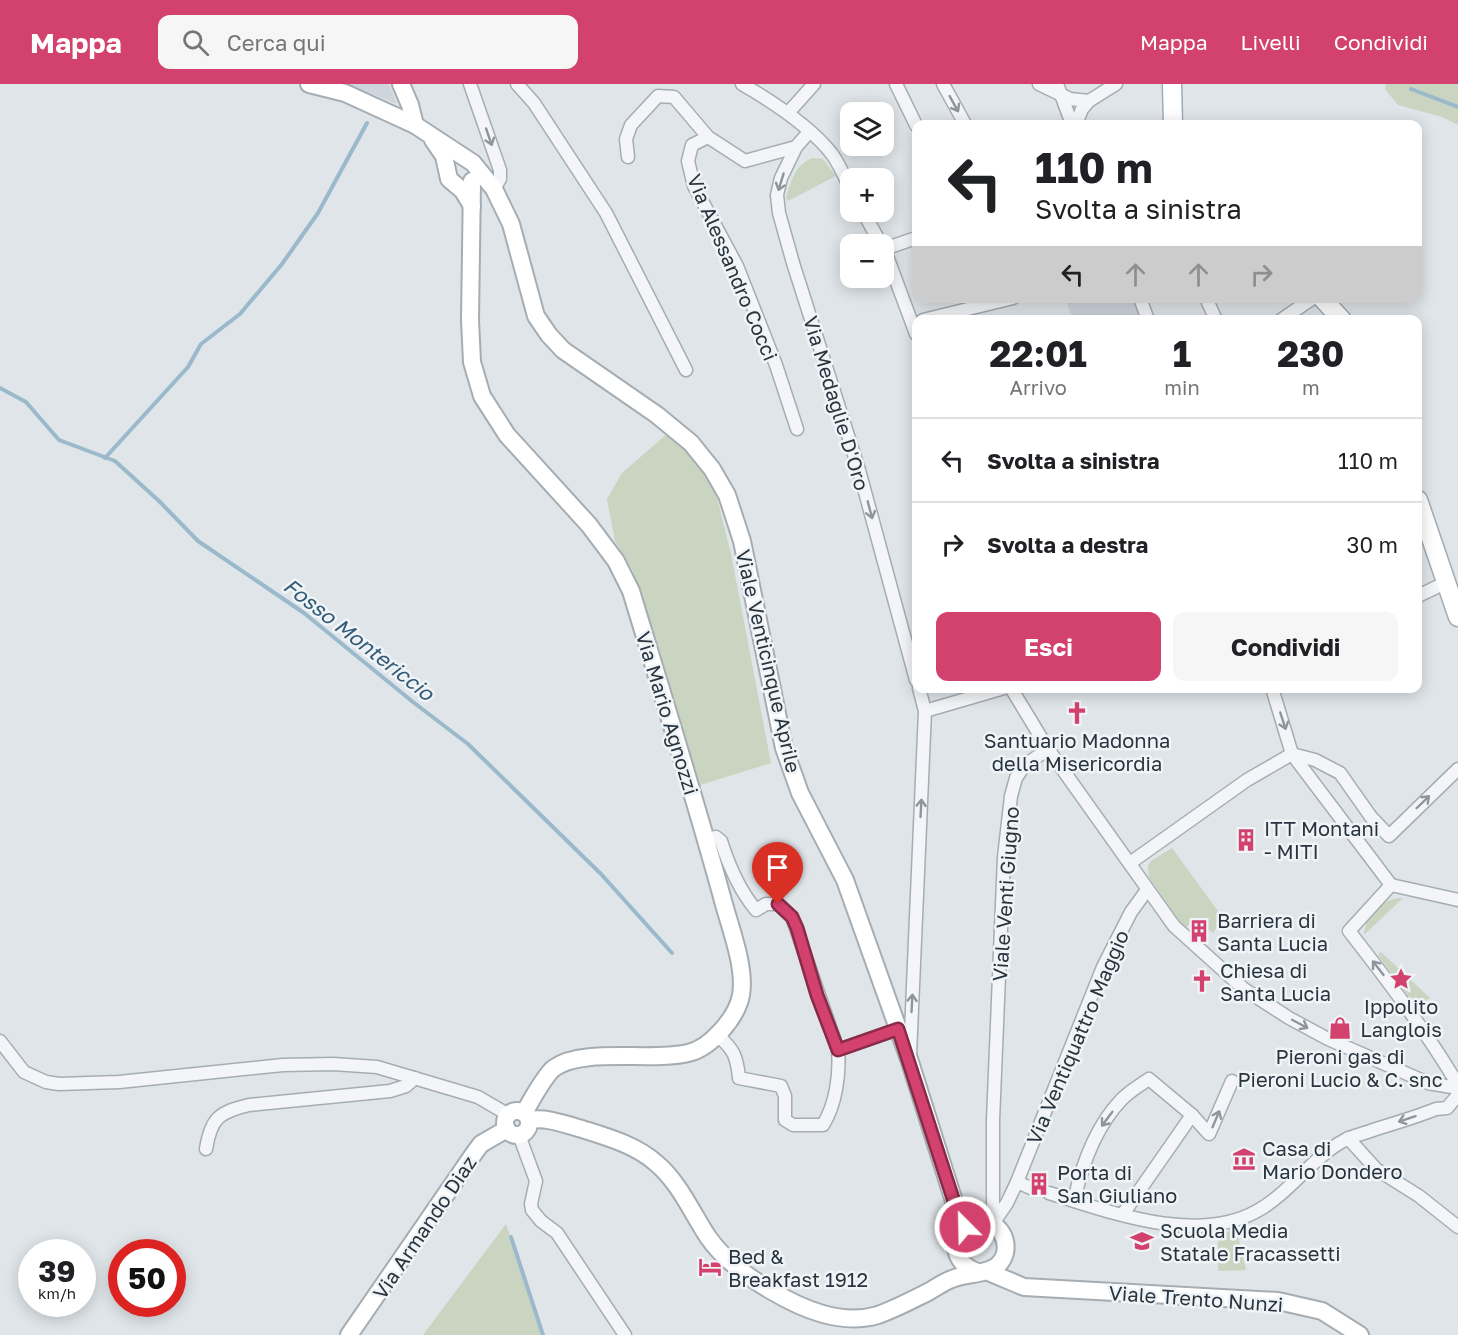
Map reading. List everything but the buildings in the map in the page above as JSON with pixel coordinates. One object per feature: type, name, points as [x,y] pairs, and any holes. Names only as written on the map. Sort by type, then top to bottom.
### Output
[{"type":"main road","name":"Viale Venticinque Aprile","points":[[309,84],[345,93],[422,130],[471,169],[486,188],[495,192],[511,224],[536,316],[549,335],[563,351],[657,414],[691,443],[712,469],[728,495],[742,541],[784,748],[800,793],[845,880],[898,1029],[958,1214],[965,1227]]},
{"type":"main road","points":[[401,84],[422,130],[444,156],[449,179],[468,197],[472,206]]},
{"type":"main road","points":[[1172,84],[1173,120]]},
{"type":"main road","points":[[447,170],[456,159],[471,169],[465,186],[456,185]]},
{"type":"main road","name":"Via Mario Agnozzi","points":[[471,169],[472,363],[482,396],[507,435],[589,525],[616,561],[631,591],[706,839],[741,970],[741,996],[732,1015],[711,1042],[691,1053],[680,1055],[568,1060],[552,1069],[517,1122]]},
{"type":"main road","points":[[1327,303],[1337,315]]},
{"type":"main road","points":[[1422,512],[1458,617]]},
{"type":"main road","points":[[517,1122],[546,1119],[604,1136],[650,1158],[664,1170],[710,1239],[724,1255],[771,1290],[822,1315],[851,1319],[877,1315],[929,1292],[951,1279],[988,1269],[1006,1248],[1002,1232],[996,1223],[980,1221],[965,1227],[959,1233],[956,1250],[963,1265],[988,1269]]},
{"type":"main road","name":"Via Armando Diaz","points":[[349,1335],[481,1144],[517,1122]]},
{"type":"main road","points":[[951,1279],[958,1258]]},
{"type":"main road","name":"Viale Trento Nunzi","points":[[988,1269],[1024,1287],[1278,1301],[1322,1311],[1360,1335]]},
{"type":"street","points":[[470,84],[500,170],[500,179],[495,192]]},
{"type":"street","points":[[517,84],[534,103],[606,213],[686,370]]},
{"type":"street","points":[[742,84],[788,113],[832,154],[840,169]]},
{"type":"street","points":[[788,113],[814,84]]},
{"type":"street","points":[[896,84],[914,120]]},
{"type":"street","points":[[943,84],[963,120]]},
{"type":"street","points":[[1039,84],[1058,89],[1070,99],[1089,101]]},
{"type":"street","points":[[1076,120],[1089,101],[1116,84]]},
{"type":"street","points":[[1058,89],[1072,120]]},
{"type":"street","points":[[628,157],[626,139],[631,125],[658,96],[674,97],[708,137],[745,160],[796,147]]},
{"type":"street","name":"Via Medaglie D'Oro","points":[[809,132],[796,147],[781,178],[777,195],[779,213],[859,470],[912,665]]},
{"type":"street","name":"Via Alessandro Cocci","points":[[708,137],[692,145],[688,161],[694,186],[737,266],[776,365],[797,429]]},
{"type":"street","points":[[894,244],[912,239]]},
{"type":"street","points":[[894,272],[913,315]]},
{"type":"street","points":[[950,315],[995,303]]},
{"type":"street","points":[[1288,315],[1306,303]]},
{"type":"street","points":[[1422,594],[1445,583]]},
{"type":"street","points":[[909,1062],[925,711],[920,693]]},
{"type":"street","points":[[925,711],[987,693]]},
{"type":"street","points":[[1014,693],[1047,748],[1174,926],[1244,988],[1278,1011],[1328,1039],[1428,1083],[1458,1087]]},
{"type":"street","points":[[1274,693],[1292,754],[1391,885],[1458,900]]},
{"type":"street","name":"Viale Venti Giugno","points":[[996,1223],[993,1203],[993,1120],[1004,857],[1011,796],[1016,778],[1024,766],[1047,748]]},
{"type":"street","points":[[1130,863],[1247,780],[1292,754],[1316,760],[1340,773],[1371,817],[1389,836],[1458,769]]},
{"type":"street","points":[[706,839],[716,837],[721,841],[734,876],[748,901],[756,910],[766,904],[778,904],[792,917],[797,928],[817,995],[838,1050],[838,1075],[833,1101],[823,1125],[793,1125],[785,1119],[785,1096],[781,1086],[739,1078],[737,1059],[728,1045],[717,1035]]},
{"type":"street","points":[[1391,885],[1349,931],[1391,984],[1443,1060],[1458,1087]]},
{"type":"street","name":"Via Ventiquattro Maggio","points":[[996,1223],[1017,1182],[1103,967],[1131,912],[1147,890]]},
{"type":"street","points":[[838,1050],[898,1029]]},
{"type":"street","points":[[0,1041],[24,1072],[46,1083],[119,1082],[283,1065],[323,1064],[377,1066],[478,1097],[517,1122],[537,1181],[531,1204],[532,1210],[541,1221],[557,1233],[626,1335]]},
{"type":"street","points":[[206,1149],[212,1124],[232,1109],[249,1105],[390,1091],[406,1086],[414,1078]]},
{"type":"street","points":[[1074,1201],[1082,1166],[1102,1124],[1123,1098],[1149,1079],[1192,1115],[1209,1134],[1232,1081]]},
{"type":"street","points":[[1049,1193],[1152,1222],[1203,1226],[1229,1221],[1257,1212],[1348,1138],[1436,1109],[1447,1108],[1458,1095]]},
{"type":"street","points":[[1124,1214],[1192,1115]]},
{"type":"street","points":[[1348,1138],[1376,1169],[1419,1196],[1458,1227]]},
{"type":"street","points":[[1017,1182],[1033,1189]]},
{"type":"shaded area","points":[[342,84],[389,84],[397,104],[370,93]]},
{"type":"shaded area","points":[[1067,303],[1137,303],[1141,315],[1071,315]]},
{"type":"green space","points":[[1386,84],[1458,84],[1458,125],[1442,117],[1398,105],[1385,89]]},
{"type":"green space","points":[[813,158],[823,159],[836,176],[788,201],[786,198],[795,174],[802,164]]},
{"type":"green space","points":[[668,433],[689,453],[707,476],[717,498],[731,554],[771,763],[697,786],[661,655],[632,569],[615,541],[607,499],[622,473]]},
{"type":"green space","points":[[1172,848],[1223,918],[1213,933],[1194,918],[1185,929],[1149,877],[1148,866],[1151,861]]},
{"type":"green space","points":[[1403,898],[1364,935],[1367,922],[1376,910],[1387,902]]},
{"type":"green space","points":[[1381,952],[1430,998],[1421,1004],[1413,1002],[1378,955]]},
{"type":"green space","points":[[506,1224],[541,1335],[423,1335]]},
{"type":"green space","points":[[1236,1228],[1246,1270],[1218,1271],[1218,1236]]},
{"type":"waterway","points":[[1411,89],[1458,107]]},
{"type":"waterway","points":[[105,458],[188,367],[201,344],[240,314],[282,264],[318,213],[367,123]]},
{"type":"waterway","name":"Fosso Montericcio","points":[[0,388],[26,402],[59,440],[115,461],[198,541],[304,613],[468,744],[601,874],[672,953]]},
{"type":"waterway","points":[[511,1237],[543,1335]]},
{"type":"place","name":"Santuario Madonna della Misericordia","points":[[1077,713]]},
{"type":"place","name":"ITT Montani - MITI","points":[[1246,840]]},
{"type":"place","name":"Barriera di Santa Lucia","points":[[1199,931]]},
{"type":"place","name":"Ippolito Langlois","points":[[1401,979]]},
{"type":"place","name":"Chiesa di Santa Lucia","points":[[1202,981]]},
{"type":"place","name":"Pieroni gas di Pieroni Lucio & C. snc","points":[[1340,1028]]},
{"type":"place","name":"Casa di Mario Dondero","points":[[1244,1159]]},
{"type":"place","name":"Porta di San Giuliano","points":[[1039,1184]]},
{"type":"place","name":"Scuola Media Statale Fracassetti","points":[[1142,1241]]},
{"type":"place","name":"Bed & Breakfast 1912","points":[[710,1267]]},
{"type":"route","points":[[778,904],[792,917],[797,928],[817,995],[838,1050],[898,1029],[958,1214],[965,1227]]}]
